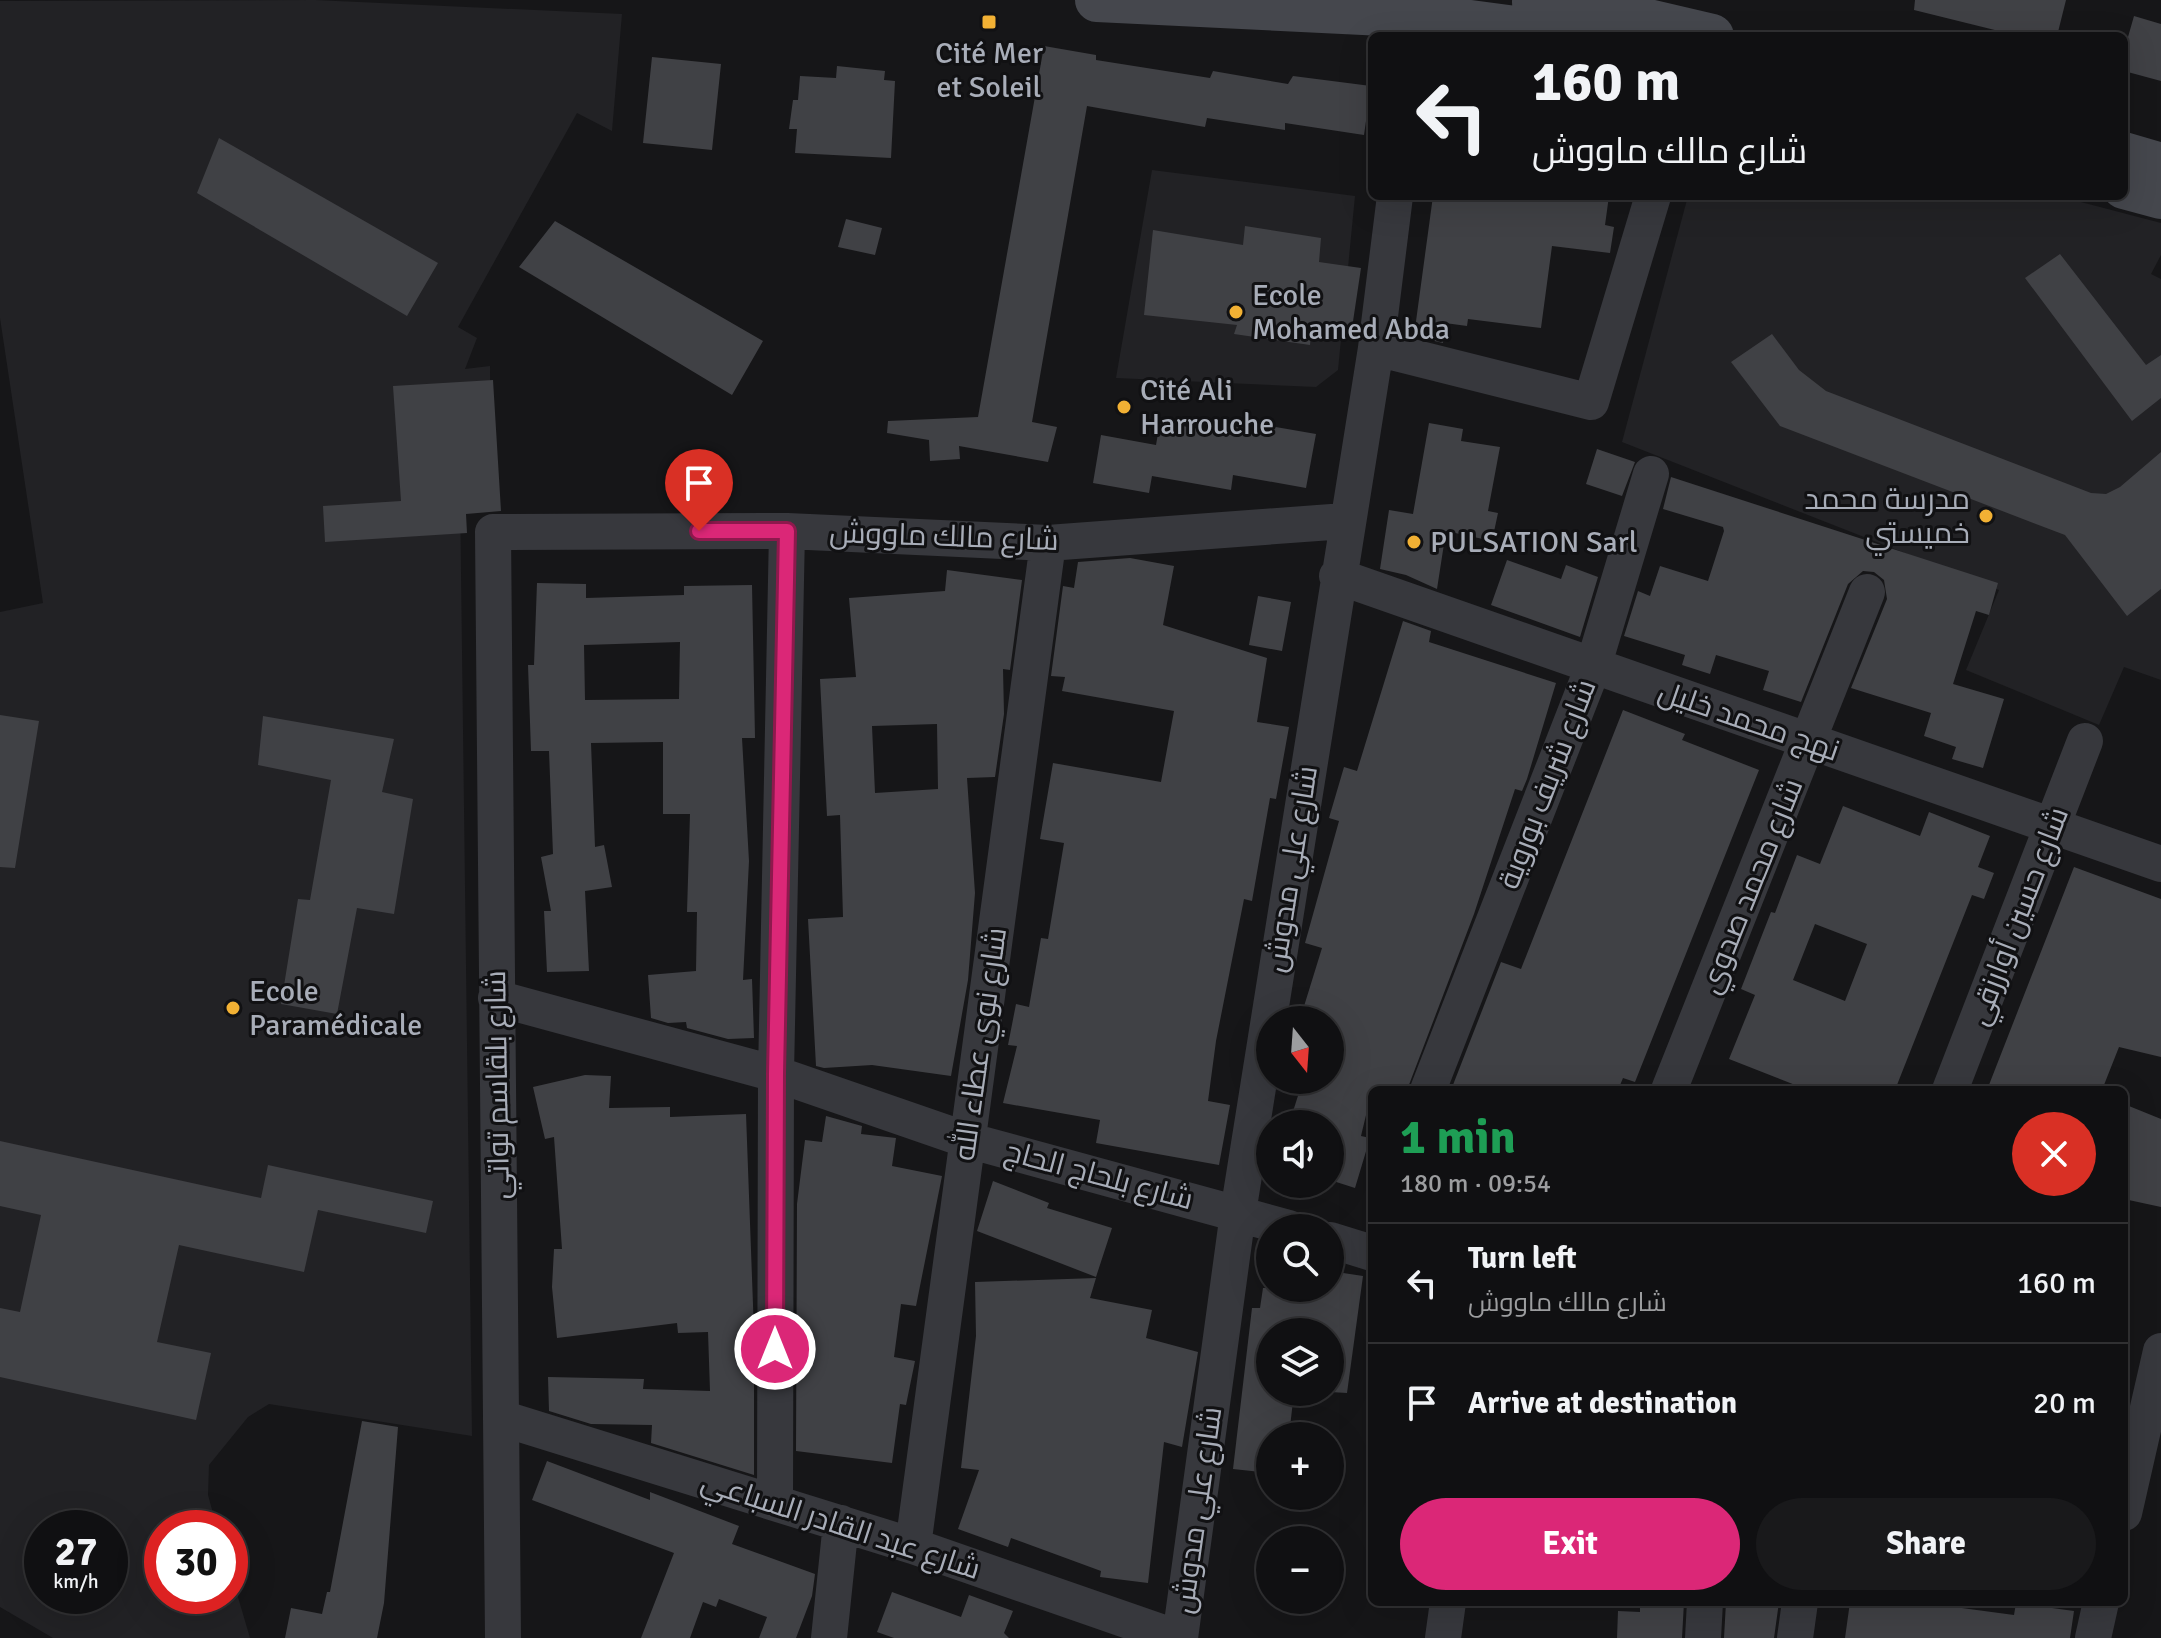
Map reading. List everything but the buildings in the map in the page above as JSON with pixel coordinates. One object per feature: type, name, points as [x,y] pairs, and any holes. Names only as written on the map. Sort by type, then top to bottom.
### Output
[{"type":"main road","points":[[1097,0],[1424,17],[1543,32]]},
{"type":"main road","points":[[1516,0],[1644,20],[1695,32]]},
{"type":"main road","points":[[2128,155],[2161,165]]},
{"type":"main road","points":[[2128,188],[2161,197]]},
{"type":"street","name":"شارع علي مدوش","points":[[1179,1638],[1238,1213],[1345,521],[1376,348],[1394,200]]},
{"type":"street","points":[[1376,348],[1591,402],[1652,200]]},
{"type":"street","name":"شارع شريف بوروية","points":[[1430,1086],[1593,667],[1651,474]]},
{"type":"street","name":"شارع مالك ماووش","points":[[493,532],[787,531],[1048,543],[1345,521]]},
{"type":"street","points":[[775,1502],[776,1074],[787,531]]},
{"type":"street","name":"شارع بلقاسم تواتي","points":[[493,532],[503,1638]]},
{"type":"street","name":"شارع نوي عطاء الله","points":[[913,1546],[1048,543]]},
{"type":"street","name":"نهج محمد خليل","points":[[1337,576],[2053,829],[2161,864]]},
{"type":"street","name":"شارع محمد صدوي","points":[[1671,1086],[1867,592]]},
{"type":"street","name":"شارع حسين أوارزقي","points":[[1952,1086],[2085,741]]},
{"type":"street","name":"شارع بلحاج الحاج","points":[[496,998],[776,1074],[967,1140],[1256,1218]]},
{"type":"street","points":[[1344,1242],[1368,1246]]},
{"type":"street","points":[[2130,1466],[2161,1351]]},
{"type":"street","name":"شارع عبد القادر السباعي","points":[[501,1418],[913,1546],[1179,1638]]},
{"type":"street","points":[[829,1638],[841,1523]]},
{"type":"street","points":[[1443,1638],[1447,1606]]},
{"type":"street","points":[[1703,1638],[1705,1606]]},
{"type":"street","points":[[1795,1638],[1799,1606]]},
{"type":"street","points":[[2093,1638],[2100,1606]]},
{"type":"shaded area","name":"Ecole Paramédicale","points":[[315,0],[622,14],[612,131],[577,113],[458,327],[477,338],[465,369],[490,366],[491,490],[460,493],[472,1436],[269,1404],[248,1417],[209,1465],[208,1495],[212,1510],[144,1510],[144,1614],[243,1614],[250,1638],[53,1638],[0,1607],[0,612],[43,603],[0,318],[0,1]]},
{"type":"shaded area","name":"Ecole Mohamed Abda","points":[[1152,170],[1355,196],[1338,370],[1316,387],[1116,378]]},
{"type":"shaded area","name":"مدرسة محمد خميستي","points":[[1687,200],[2073,200],[2161,223],[2161,255],[2151,274],[2161,279],[2161,680],[2124,667],[2099,725],[1966,670],[1999,590],[1622,442]]},
{"type":"place","name":"Cité Mer et Soleil","points":[[989,22]]},
{"type":"place","name":"Ecole Mohamed Abda","points":[[1236,312]]},
{"type":"place","name":"Cité Ali Harrouche","points":[[1124,407]]},
{"type":"place","name":"مدرسة محمد خميستي","points":[[1986,516]]},
{"type":"place","name":"PULSATION Sarl","points":[[1414,542]]},
{"type":"place","name":"Ecole Paramédicale","points":[[233,1008]]},
{"type":"route","points":[[699,531],[787,531],[776,1074],[775,1349]]}]
